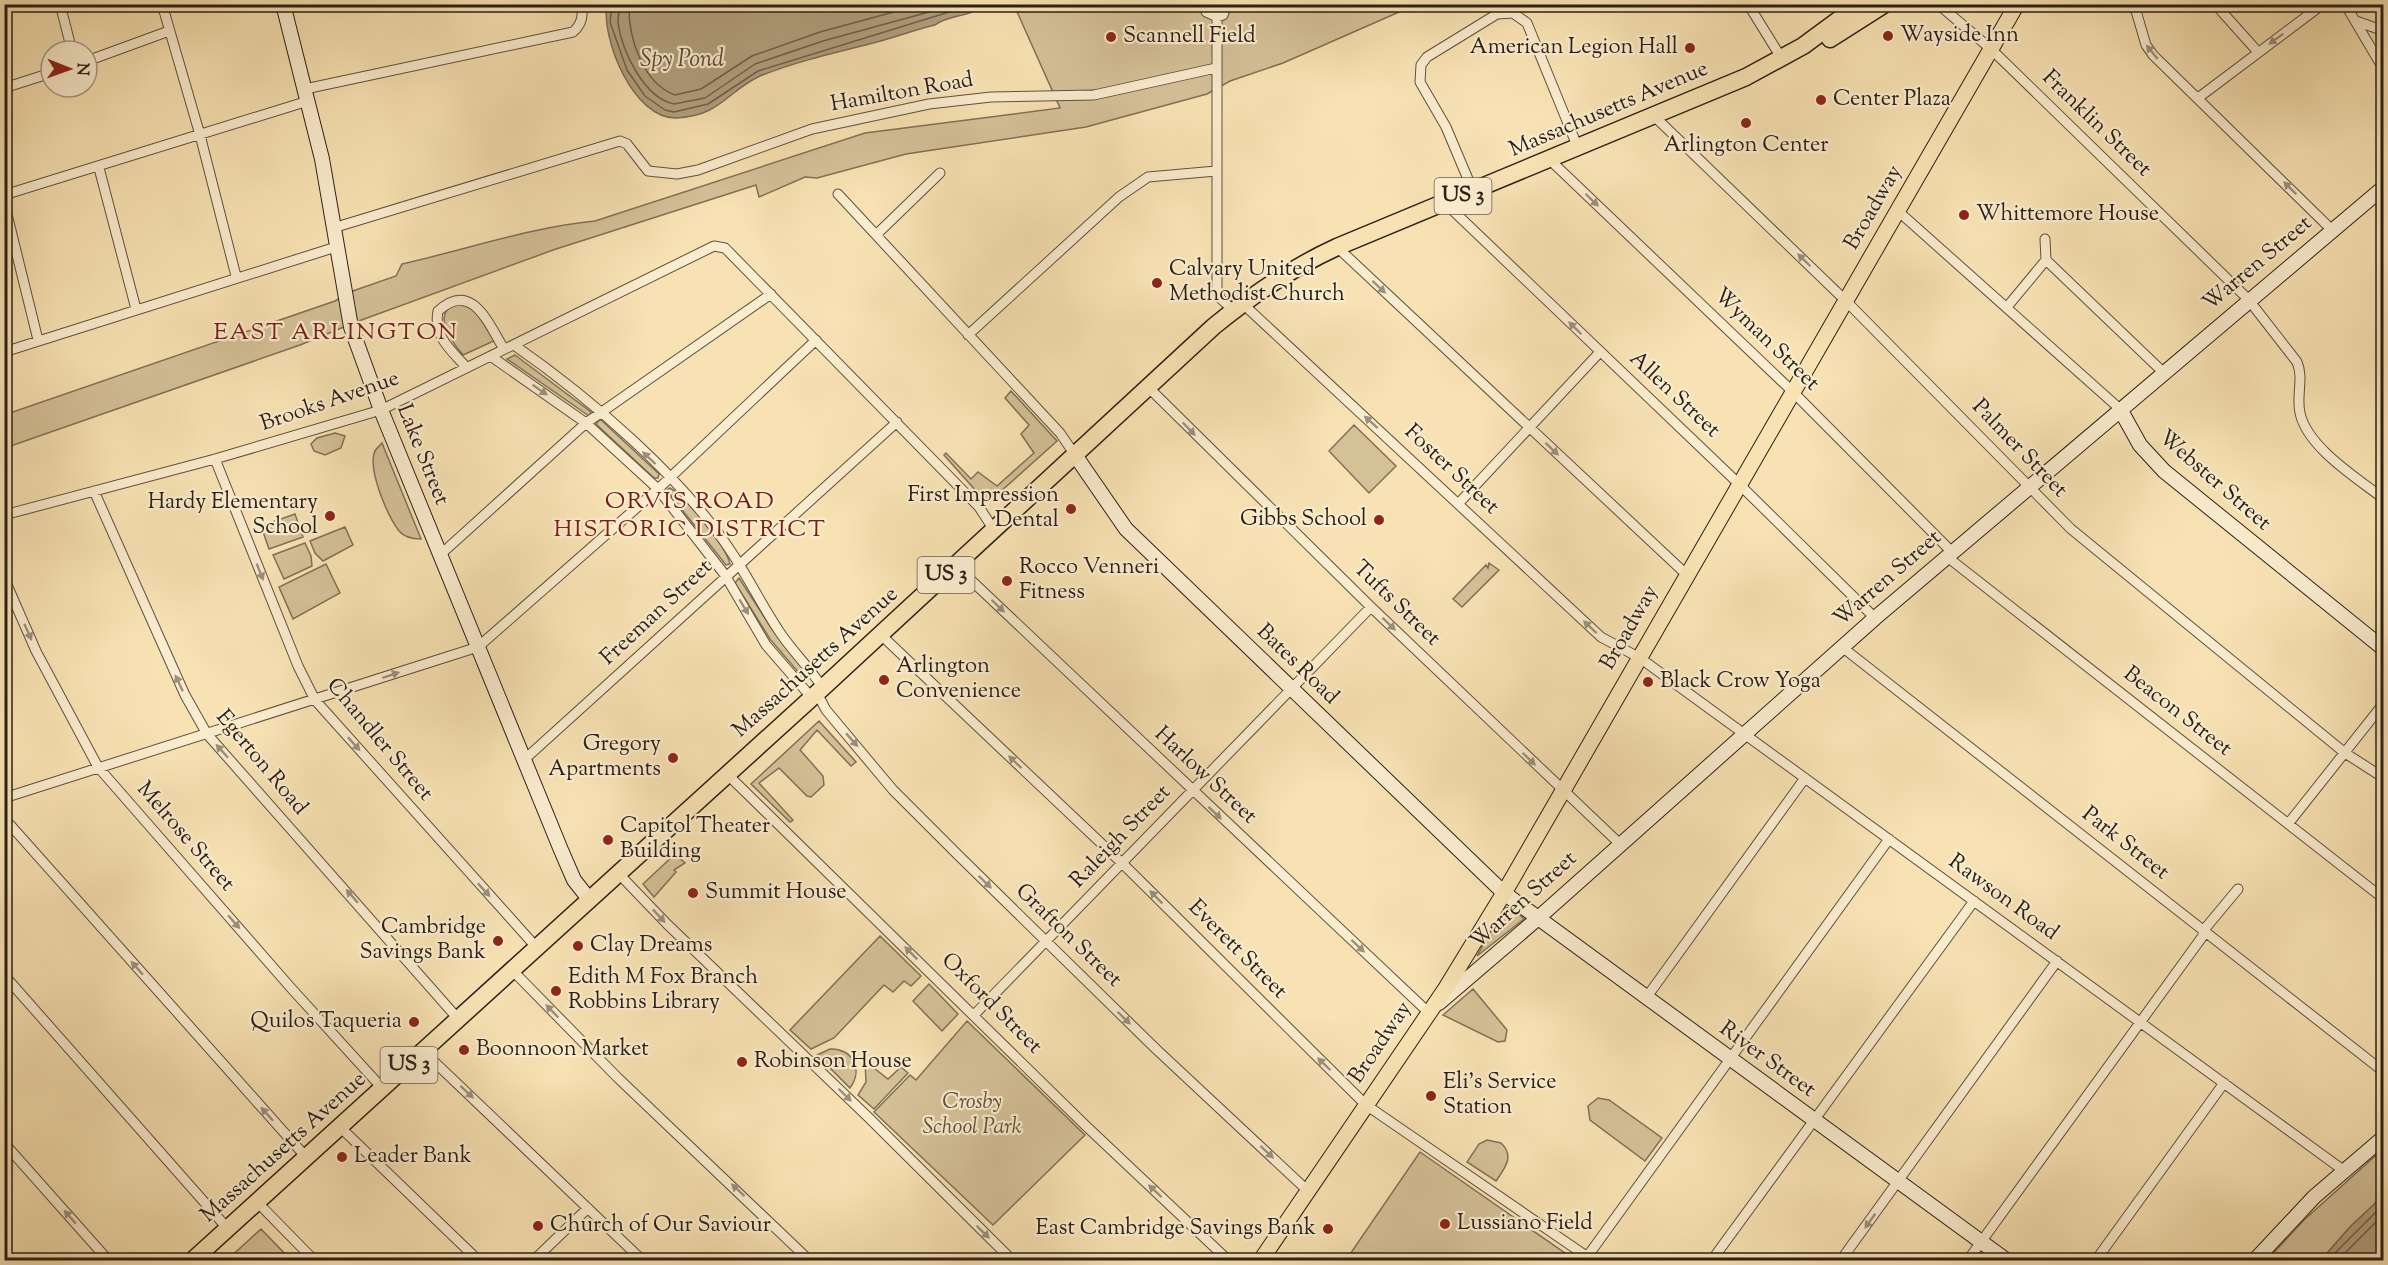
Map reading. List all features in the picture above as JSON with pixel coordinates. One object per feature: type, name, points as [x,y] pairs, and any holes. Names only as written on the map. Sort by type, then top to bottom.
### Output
[{"type":"highway","name":"Massachusetts Avenue","points":[[1782,59],[1860,4]]},
{"type":"highway","name":"Massachusetts Avenue","points":[[193,1260],[619,874],[1237,307],[1285,273],[1337,247],[1550,160],[1829,40],[1885,4]]},
{"type":"main road","name":"Lake Street","points":[[283,4],[322,159],[351,327],[381,410],[574,880],[589,899]]},
{"type":"main road","name":"Broadway","points":[[1261,1260],[1428,1012],[1504,893],[2017,4]]},
{"type":"main road","name":"Warren Street","points":[[1428,1012],[1537,919],[1620,843],[2028,485],[2384,187]]},
{"type":"main road","name":"Webster Street","points":[[2120,409],[2140,445],[2164,471],[2384,649]]},
{"type":"main road","name":"Bates Road","points":[[1075,455],[1126,529],[1504,893]]},
{"type":"main road","name":"River Street","points":[[1504,893],[2006,1260]]},
{"type":"main road","points":[[2255,1260],[2343,1170],[2384,1137]]},
{"type":"street","points":[[60,4],[69,39]]},
{"type":"street","points":[[162,4],[200,135],[236,276]]},
{"type":"street","points":[[4,195],[99,168],[200,135],[306,95],[573,32],[579,27],[583,15],[582,4]]},
{"type":"street","points":[[1204,4],[1206,12],[1216,17],[1223,15],[1227,4]]},
{"type":"street","points":[[1748,4],[1782,59]]},
{"type":"street","name":"Franklin Street","points":[[1938,4],[1991,49],[2248,299],[2297,362],[2301,374],[2300,414],[2311,437],[2384,499]]},
{"type":"street","points":[[2134,4],[2146,45],[2332,230]]},
{"type":"street","points":[[2215,4],[2258,52]]},
{"type":"street","points":[[2198,98],[2323,4]]},
{"type":"street","points":[[2345,4],[2384,70]]},
{"type":"street","points":[[1473,192],[1455,146],[1420,82],[1419,73],[1427,57],[1497,14],[1513,13],[1527,23],[1578,148]]},
{"type":"street","name":"Foster Street","points":[[1216,17],[1217,288],[1220,298],[1237,307],[1458,504],[1601,637],[1640,658]]},
{"type":"street","points":[[2356,21],[2384,31]]},
{"type":"street","points":[[99,57],[169,31]]},
{"type":"street","name":"Hamilton Road","points":[[333,228],[614,142],[624,141],[648,171],[677,174],[698,170],[812,129],[929,104],[991,97],[1094,95],[1216,68]]},
{"type":"street","points":[[4,88],[39,77]]},
{"type":"street","name":"Palmer Street","points":[[1654,116],[1846,301],[2086,542],[2345,753],[2384,778]]},
{"type":"street","name":"Wyman Street","points":[[1550,160],[1792,391],[1949,554]]},
{"type":"street","points":[[99,168],[136,309]]},
{"type":"street","points":[[968,334],[1119,197],[1148,177],[1216,171]]},
{"type":"street","points":[[876,234],[940,173]]},
{"type":"street","points":[[837,194],[1060,433],[1075,455]]},
{"type":"street","points":[[4,202],[38,340]]},
{"type":"street","name":"Allen Street","points":[[1444,203],[1739,484],[1875,618]]},
{"type":"street","name":"Webster Street","points":[[1898,211],[2120,409]]},
{"type":"street","points":[[2007,307],[2046,260],[2045,239]]},
{"type":"street","name":"Brooks Avenue","points":[[4,515],[215,459],[381,410],[714,246],[725,248],[771,294]]},
{"type":"street","points":[[4,352],[236,276],[336,247]]},
{"type":"street","points":[[1337,247],[1687,575]]},
{"type":"street","points":[[2046,260],[2163,372]]},
{"type":"street","points":[[440,555],[586,423],[771,294],[980,507],[994,530]]},
{"type":"street","points":[[468,368],[445,344],[436,326],[438,311],[455,300],[466,300],[476,305],[504,349]]},
{"type":"street","points":[[4,798],[478,647],[658,489],[816,340]]},
{"type":"street","points":[[514,345],[601,414],[670,477],[696,507],[738,564],[782,635],[810,668],[817,693]]},
{"type":"street","points":[[1458,504],[1600,352]]},
{"type":"street","points":[[492,357],[586,423],[658,489],[725,575],[766,645],[817,693]]},
{"type":"street","name":"Tufts Street","points":[[1148,387],[1371,607],[1562,791],[1594,817],[1620,843]]},
{"type":"street","name":"Freeman Street","points":[[525,759],[625,671],[725,575],[897,422]]},
{"type":"street","name":"Chandler Street","points":[[215,459],[293,655],[315,700],[537,948]]},
{"type":"street","name":"Egerton Road","points":[[94,491],[185,695],[207,734],[459,1020]]},
{"type":"street","name":"Beacon Street","points":[[1949,554],[2384,899]]},
{"type":"street","name":"Harlow Street","points":[[956,566],[1428,1012]]},
{"type":"street","name":"Melrose Street","points":[[4,578],[36,651],[98,767],[291,988],[383,1089]]},
{"type":"street","name":"Raleigh Street","points":[[974,1015],[1371,607]]},
{"type":"street","name":"Everett Street","points":[[880,634],[1123,864],[1366,1105],[1590,1259]]},
{"type":"street","name":"Park Street","points":[[1842,647],[2384,1072]]},
{"type":"street","name":"Rawson Road","points":[[1640,658],[2343,1170]]},
{"type":"street","name":"Grafton Street","points":[[817,693],[826,710],[893,790],[1046,941],[1308,1191]]},
{"type":"street","points":[[2288,824],[2384,703]]},
{"type":"street","name":"Oxford Street","points":[[727,774],[1228,1260]]},
{"type":"street","points":[[1647,998],[1805,778]]},
{"type":"street","points":[[4,818],[306,1157]]},
{"type":"street","points":[[1590,1259],[1889,839]]},
{"type":"street","points":[[619,874],[667,924],[868,1117],[1012,1260]]},
{"type":"street","points":[[1968,1260],[2204,932],[2238,889]]},
{"type":"street","points":[[1712,1260],[1974,901]]},
{"type":"street","points":[[1841,1260],[2057,961]]},
{"type":"street","points":[[512,970],[618,1078],[809,1260]]},
{"type":"street","points":[[4,975],[228,1229]]},
{"type":"street","points":[[424,1052],[642,1260]]},
{"type":"street","points":[[2096,1260],[2224,1083]]},
{"type":"street","points":[[340,1127],[478,1260]]},
{"type":"street","points":[[4,1143],[108,1260]]},
{"type":"street","points":[[257,1202],[314,1260]]},
{"type":"street","points":[[534,1260],[588,1208]]},
{"type":"green space","points":[[1014,5],[1415,5],[1283,63],[1230,81],[1207,94],[1086,127],[906,154],[817,178],[805,177],[759,197],[756,185],[553,250],[356,322],[300,345],[5,448],[4,415],[335,301],[350,292],[396,276],[402,264],[547,228],[595,221],[865,133],[1060,108]]},
{"type":"green space","points":[[463,303],[475,309],[496,340],[463,355],[448,333],[444,317],[446,311],[452,306]]},
{"type":"green space","points":[[515,355],[591,412],[589,416],[507,359]]},
{"type":"green space","points":[[1011,391],[1057,441],[989,502],[985,501],[944,455],[946,453],[971,479],[978,472],[997,486],[1034,453],[1021,434],[1029,425],[1005,398]]},
{"type":"green space","points":[[600,419],[659,474],[658,478],[654,478],[596,424]]},
{"type":"green space","points":[[1354,425],[1396,466],[1369,493],[1329,451]]},
{"type":"green space","points":[[335,433],[345,436],[341,448],[325,455],[314,451],[311,444],[317,438]]},
{"type":"green space","points":[[382,443],[421,539],[401,533],[384,504],[373,462],[375,450]]},
{"type":"green space","points":[[670,488],[686,501],[704,523],[721,546],[730,564],[726,565],[675,501],[667,490]]},
{"type":"green space","points":[[295,514],[303,537],[269,549],[261,526]]},
{"type":"green space","points":[[345,527],[353,545],[323,561],[315,553],[310,541]]},
{"type":"green space","points":[[305,543],[311,556],[312,566],[284,579],[273,555]]},
{"type":"green space","points":[[1489,563],[1499,570],[1462,607],[1453,599],[1486,565],[1488,568]]},
{"type":"green space","points":[[326,564],[340,593],[293,619],[279,587]]},
{"type":"green space","points":[[739,578],[772,629],[810,674],[808,678],[804,679],[770,639],[735,583]]},
{"type":"green space","points":[[819,721],[856,762],[851,766],[817,730],[800,750],[823,776],[824,785],[811,797],[807,796],[779,768],[759,783],[793,820],[790,822],[751,784]]},
{"type":"green space","points":[[675,854],[685,863],[674,870],[676,872],[654,897],[643,884]]},
{"type":"green space","points":[[1505,907],[1516,911],[1524,919],[1477,956]]},
{"type":"green space","points":[[880,936],[921,976],[911,986],[904,981],[893,992],[884,985],[834,1038],[811,1049],[790,1030]]},
{"type":"green space","points":[[929,984],[958,1014],[942,1031],[913,1001]]},
{"type":"green space","points":[[1473,989],[1507,1030],[1505,1041],[1498,1042],[1443,1015]]},
{"type":"green space","name":"Crosby School Park","points":[[967,1021],[1085,1135],[993,1225],[874,1112],[910,1075],[916,1080]]},
{"type":"green space","points":[[830,1049],[844,1052],[854,1061],[856,1074],[850,1088],[817,1055]]},
{"type":"green space","points":[[865,1061],[888,1079],[901,1067],[908,1073],[874,1109],[858,1095],[866,1082]]},
{"type":"green space","points":[[1598,1098],[1609,1100],[1662,1138],[1645,1161],[1590,1120],[1588,1106]]},
{"type":"green space","points":[[1487,1140],[1501,1143],[1508,1157],[1496,1181],[1467,1162],[1479,1144]]},
{"type":"green space","points":[[2383,1149],[2383,1196],[2350,1227],[2321,1260],[2267,1260],[2304,1220]]},
{"type":"green space","points":[[1420,1152],[1575,1260],[1346,1260]]},
{"type":"green space","points":[[261,1229],[291,1260],[227,1260]]},
{"type":"water","name":"Spy Pond","points":[[607,4],[984,5],[972,12],[935,25],[773,71],[749,82],[714,108],[703,113],[676,118],[661,115],[647,106],[634,92],[615,56],[609,37]]},
{"type":"water","points":[[2383,1196],[2383,1260],[2321,1260],[2350,1227]]},
{"type":"place","name":"Wayside Inn","points":[[1888,36]]},
{"type":"place","name":"Scannell Field","points":[[1111,37]]},
{"type":"place","name":"American Legion Hall","points":[[1690,48]]},
{"type":"place","name":"Center Plaza","points":[[1821,100]]},
{"type":"place","name":"Arlington Center","points":[[1746,123]]},
{"type":"place","name":"Whittemore House","points":[[1964,215]]},
{"type":"place","name":"Calvary United Methodist Church","points":[[1157,283]]},
{"type":"place","name":"First Impression Dental","points":[[1071,509]]},
{"type":"place","name":"Hardy Elementary School","points":[[330,516]]},
{"type":"place","name":"Gibbs School","points":[[1379,520]]},
{"type":"place","name":"Rocco Venneri Fitness","points":[[1007,581]]},
{"type":"place","name":"Arlington Convenience","points":[[884,680]]},
{"type":"place","name":"Black Crow Yoga","points":[[1648,682]]},
{"type":"place","name":"Gregory Apartments","points":[[673,758]]},
{"type":"place","name":"Capitol Theater Building","points":[[608,840]]},
{"type":"place","name":"Summit House","points":[[693,893]]},
{"type":"place","name":"Cambridge Savings Bank","points":[[498,941]]},
{"type":"place","name":"Clay Dreams","points":[[578,946]]},
{"type":"place","name":"Edith M Fox Branch Robbins Library","points":[[556,991]]},
{"type":"place","name":"Quilos Taqueria","points":[[414,1022]]},
{"type":"place","name":"Boonnoon Market","points":[[464,1050]]},
{"type":"place","name":"Robinson House","points":[[742,1062]]},
{"type":"place","name":"Eli's Service Station","points":[[1431,1096]]},
{"type":"place","name":"Leader Bank","points":[[342,1157]]},
{"type":"place","name":"Lussiano Field","points":[[1445,1224]]},
{"type":"place","name":"Church of Our Saviour","points":[[538,1226]]},
{"type":"place","name":"East Cambridge Savings Bank","points":[[1328,1229]]},
{"type":"district","name":"EAST ARLINGTON","points":[[336,333]]},
{"type":"district","name":"ORVIS ROAD HISTORIC DISTRICT","points":[[690,516]]}]
